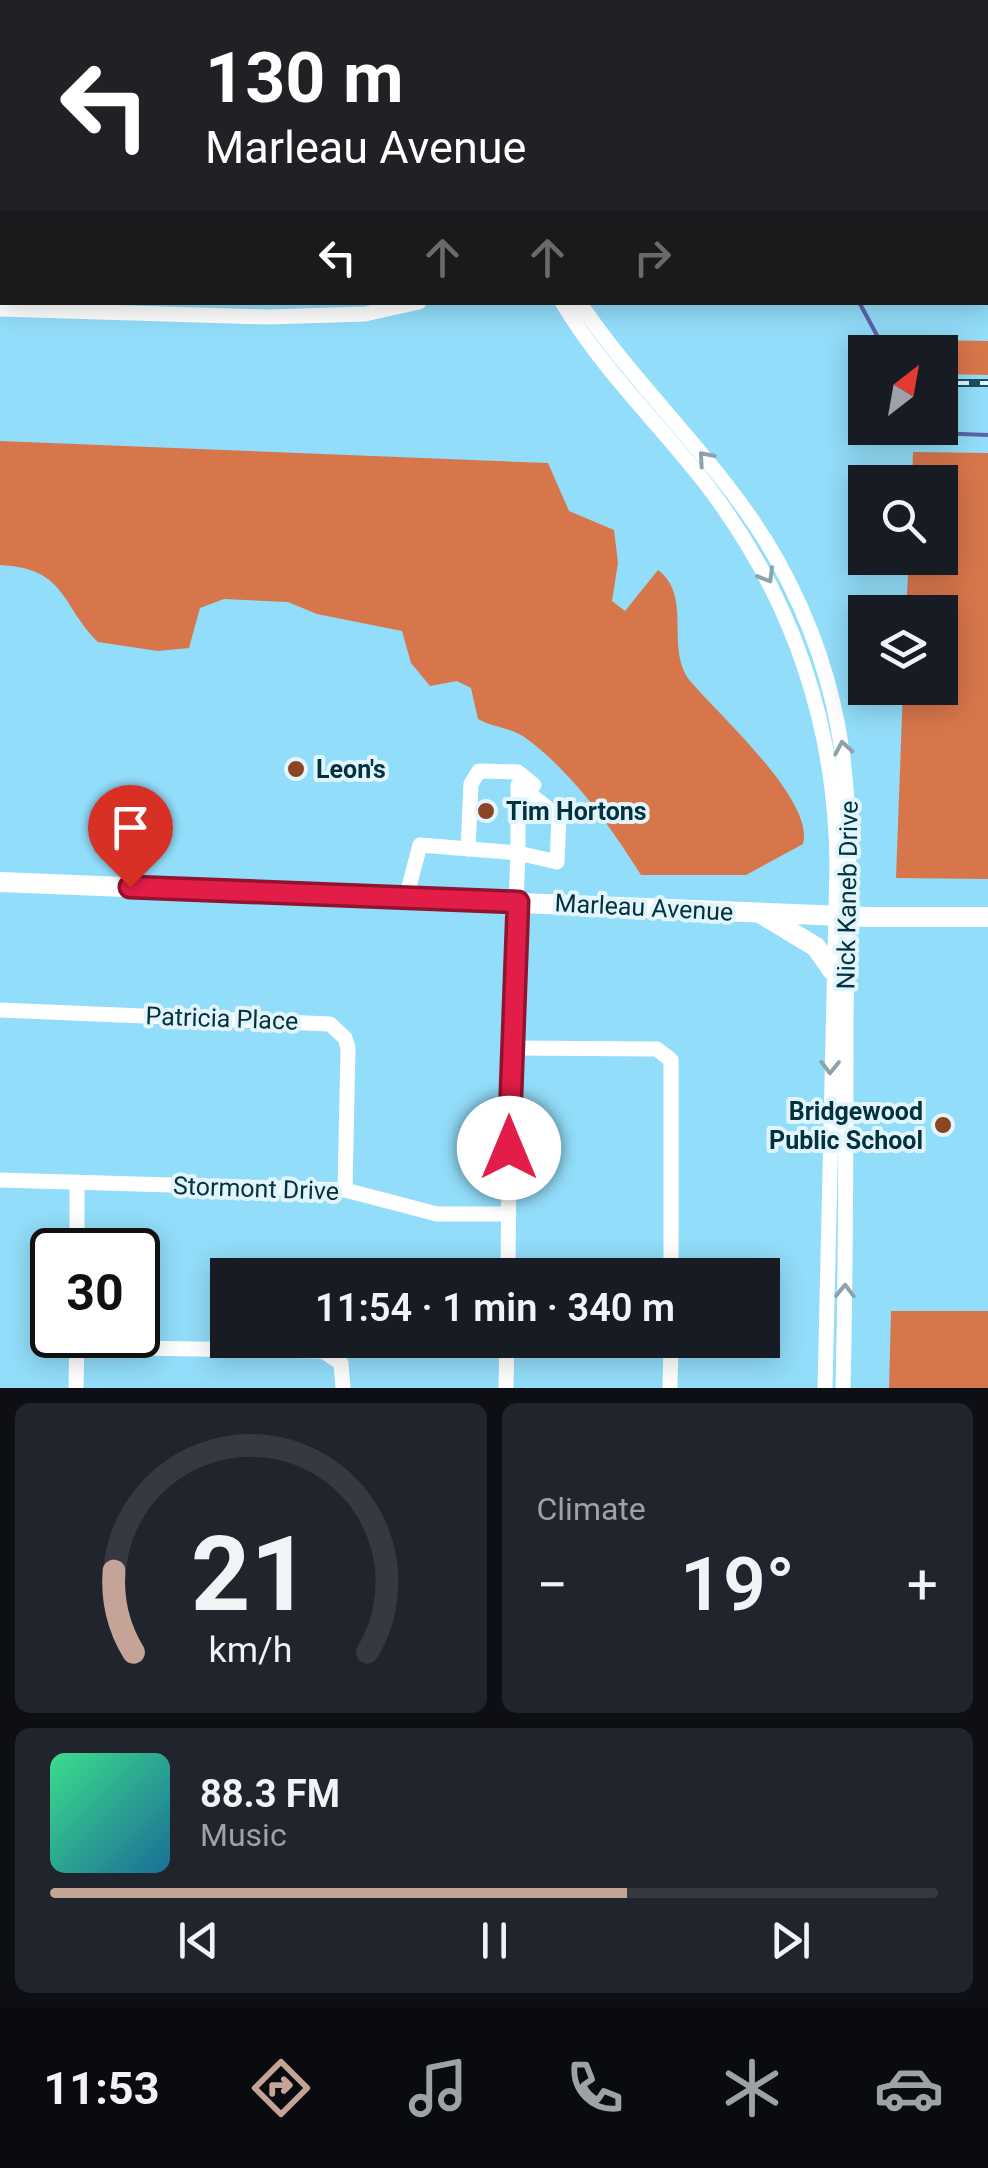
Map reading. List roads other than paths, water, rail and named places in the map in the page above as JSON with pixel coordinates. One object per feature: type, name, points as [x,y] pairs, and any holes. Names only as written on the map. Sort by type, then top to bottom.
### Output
[{"type":"main road","name":"Marleau Avenue","points":[[0,882],[756,912],[988,917]]},
{"type":"main road","points":[[756,912],[816,947],[832,970]]},
{"type":"street","points":[[309,316],[351,305]]},
{"type":"street","points":[[0,309],[309,316],[365,314],[406,305]]},
{"type":"street","name":"Nick Kaneb Drive","points":[[564,305],[580,333],[708,488],[780,601],[818,707],[836,812],[841,914],[844,1388]]},
{"type":"street","name":"Nick Kaneb Drive","points":[[581,305],[624,364],[750,515],[812,633],[833,696],[851,812],[832,970],[824,1388]]},
{"type":"street","points":[[406,898],[420,859],[420,845],[518,852],[557,862],[558,804],[518,772],[478,772],[471,784],[468,848]]},
{"type":"street","points":[[508,1258],[518,784],[559,817]]},
{"type":"street","name":"Patricia Place","points":[[0,1010],[330,1024],[340,1031],[348,1048],[345,1190]]},
{"type":"street","points":[[510,1048],[657,1048],[672,1060],[671,1258]]},
{"type":"street","name":"Stormont Drive","points":[[0,1180],[345,1190],[437,1214],[509,1214]]},
{"type":"street","points":[[77,1182],[77,1228]]},
{"type":"street","points":[[160,1344],[323,1351],[341,1363],[343,1388]]},
{"type":"street","points":[[76,1358],[76,1388]]},
{"type":"street","points":[[506,1388],[507,1358]]},
{"type":"street","points":[[670,1388],[671,1358]]},
{"type":"waterway","points":[[861,305],[877,335]]},
{"type":"waterway","points":[[958,434],[988,435]]},
{"type":"railway","points":[[958,383],[988,383]]},
{"type":"place","name":"Leon's","points":[[296,769]]},
{"type":"place","name":"Tim Hortons","points":[[486,811]]},
{"type":"place","name":"Bridgewood Public School","points":[[943,1125]]}]
